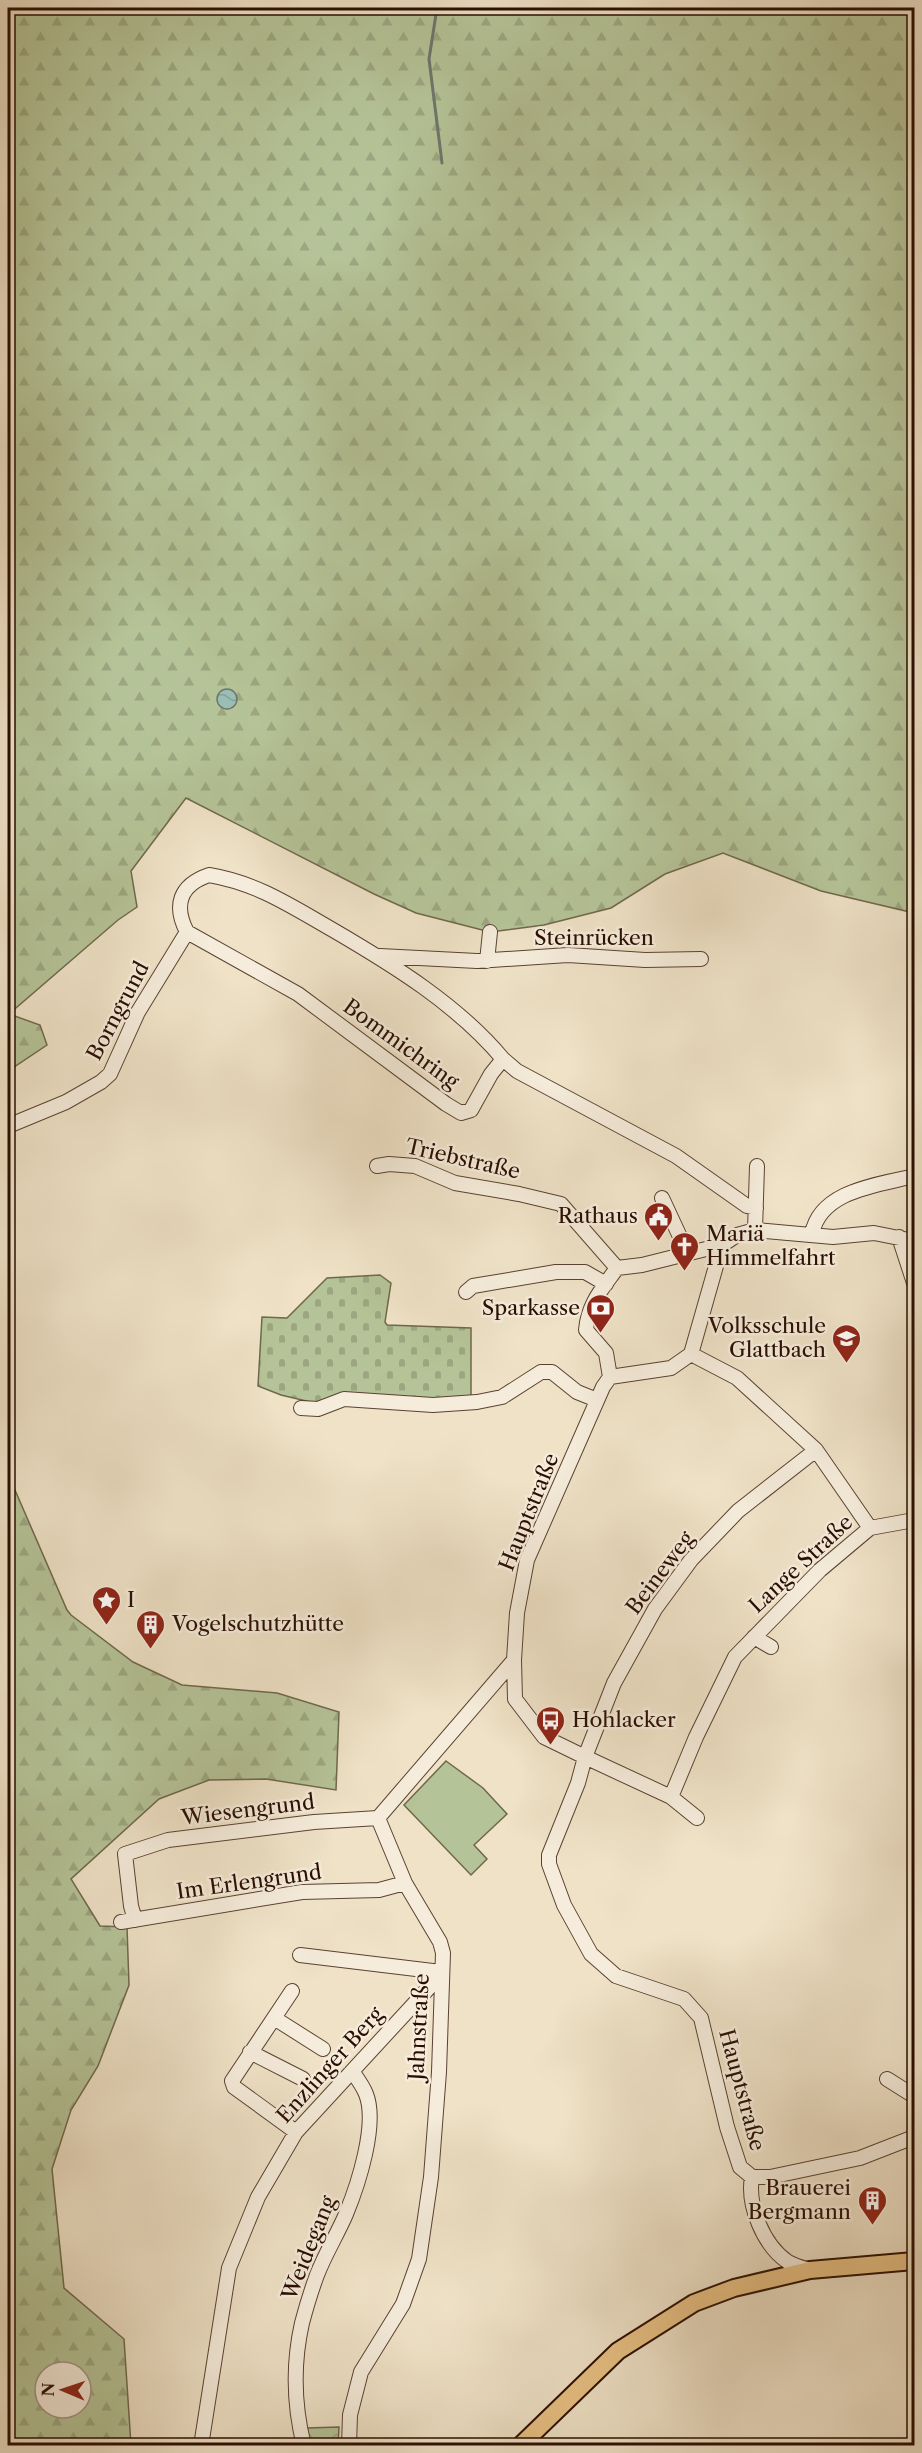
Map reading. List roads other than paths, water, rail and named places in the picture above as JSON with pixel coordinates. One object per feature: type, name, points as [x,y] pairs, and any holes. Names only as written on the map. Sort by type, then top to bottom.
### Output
[{"type":"main road","points":[[520,2445],[618,2351],[694,2303],[734,2288],[810,2270],[915,2261]]},
{"type":"street","points":[[187,932],[179,911],[181,900],[187,887],[197,879],[209,875],[236,879],[295,907],[380,957],[488,1041],[517,1071],[676,1156],[747,1206],[756,1208]]},
{"type":"street","name":"Bommichring","points":[[187,932],[298,994],[461,1113],[471,1110],[491,1074],[503,1059]]},
{"type":"street","name":"Borngrund","points":[[8,1126],[66,1102],[110,1074],[138,1012],[187,932]]},
{"type":"street","points":[[487,961],[490,932]]},
{"type":"street","name":"Steinrücken","points":[[380,957],[487,961],[568,955],[645,960],[701,959]]},
{"type":"street","name":"Triebstraße","points":[[377,1166],[389,1164],[415,1166],[455,1182],[561,1204],[617,1268]]},
{"type":"street","points":[[755,1230],[757,1166]]},
{"type":"street","points":[[812,1234],[821,1211],[833,1202],[864,1189],[915,1176]]},
{"type":"street","points":[[662,1198],[688,1254]]},
{"type":"street","points":[[722,1245],[690,1354],[671,1368],[610,1377],[606,1353],[586,1330],[587,1314],[617,1268],[642,1265],[722,1245],[737,1235],[755,1230],[833,1237],[874,1233],[915,1241]]},
{"type":"street","points":[[899,1237],[915,1283]]},
{"type":"street","points":[[466,1292],[473,1286],[556,1272],[585,1272],[606,1284]]},
{"type":"street","points":[[690,1354],[737,1378],[816,1450],[870,1528]]},
{"type":"street","points":[[301,1408],[318,1409],[344,1399],[433,1405],[477,1402],[502,1397],[541,1372],[552,1372],[578,1392],[597,1400]]},
{"type":"street","name":"Hauptstraße","points":[[610,1377],[597,1400],[527,1560],[518,1605],[514,1660],[515,1699],[544,1737],[585,1757],[578,1784],[549,1856],[549,1864],[564,1905],[591,1954],[616,1976],[684,1999],[701,2018],[727,2127],[740,2167],[752,2177],[749,2193],[754,2213],[778,2254],[787,2261],[810,2270]]},
{"type":"street","name":"Beineweg","points":[[585,1757],[614,1683],[655,1609],[691,1560],[738,1511],[816,1450]]},
{"type":"street","name":"Lange Straße","points":[[671,1797],[696,1737],[735,1657],[820,1570],[870,1528],[915,1520]]},
{"type":"street","name":"Lange Straße","points":[[754,1637],[771,1647]]},
{"type":"street","points":[[378,1818],[514,1660]]},
{"type":"street","points":[[585,1757],[671,1797],[697,1818]]},
{"type":"street","name":"Wiesengrund","points":[[125,1854],[168,1840],[314,1822],[378,1818]]},
{"type":"street","name":"Jahnstraße","points":[[349,2445],[350,2415],[362,2372],[403,2304],[419,2259],[431,2178],[439,2072],[442,1968],[440,1942],[405,1883],[378,1818]]},
{"type":"street","name":"Im Erlengrund","points":[[125,1854],[131,1906],[128,1921],[302,1892],[379,1890],[405,1883]]},
{"type":"street","points":[[300,1954],[442,1968]]},
{"type":"street","name":"Enzlinger Berg","points":[[201,2445],[229,2268],[258,2197],[296,2132],[442,1968]]},
{"type":"street","points":[[292,1991],[233,2077],[232,2084],[296,2132]]},
{"type":"street","points":[[274,2018],[323,2049]]},
{"type":"street","points":[[250,2052],[303,2079]]},
{"type":"street","name":"Weidegang","points":[[304,2445],[297,2418],[297,2367],[302,2324],[317,2275],[347,2213],[368,2135],[367,2094],[352,2071]]},
{"type":"street","points":[[887,2079],[915,2096]]},
{"type":"street","points":[[752,2177],[770,2177],[860,2158],[915,2137]]},
{"type":"water","points":[[223,689],[231,689],[237,695],[237,703],[231,709],[223,709],[217,703],[217,695]]},
{"type":"waterway","points":[[437,8],[429,59],[442,163]]},
{"type":"place","name":"Rathaus","points":[[659,1242]]},
{"type":"place","name":"Mariä Himmelfahrt","points":[[685,1272]]},
{"type":"place","name":"Sparkasse","points":[[601,1334]]},
{"type":"place","name":"Volksschule Glattbach","points":[[847,1364]]},
{"type":"place","name":"I","points":[[106,1626]]},
{"type":"place","name":"Vogelschutzhütte","points":[[151,1650]]},
{"type":"place","name":"Hohlacker","points":[[551,1746]]},
{"type":"place","name":"Brauerei Bergmann","points":[[872,2226]]}]
